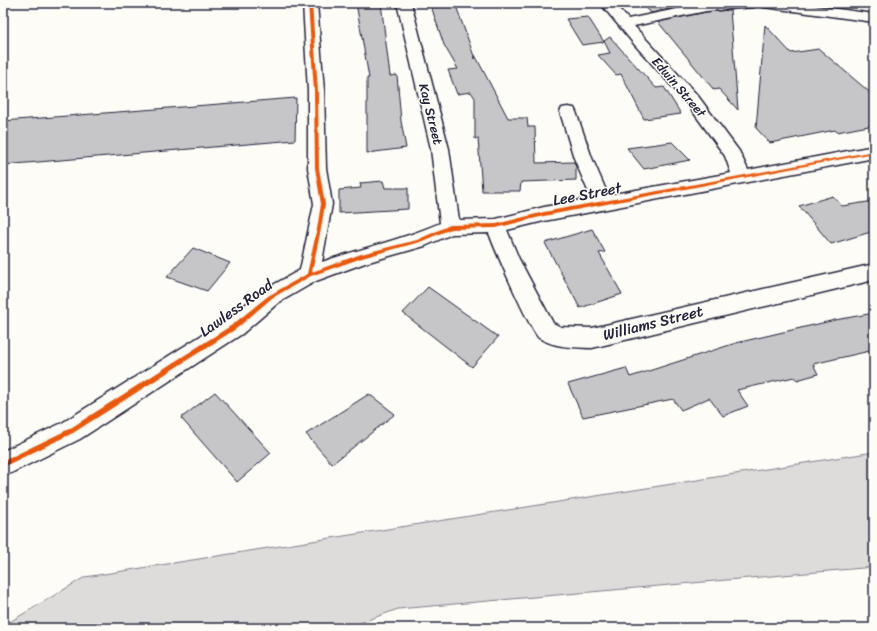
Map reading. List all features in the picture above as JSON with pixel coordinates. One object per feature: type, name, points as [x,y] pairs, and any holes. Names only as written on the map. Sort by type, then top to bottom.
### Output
[{"type":"street","points":[[309,275],[323,204],[317,168],[316,91],[310,3]]},
{"type":"street","name":"Kay Street","points":[[404,3],[440,149],[450,227]]},
{"type":"street","name":"Edwin Street","points":[[607,3],[692,99],[713,126],[733,155],[741,176]]},
{"type":"street","points":[[625,24],[706,7],[753,3]]},
{"type":"street","points":[[764,3],[874,18]]},
{"type":"street","points":[[568,112],[583,158],[602,203]]},
{"type":"street","name":"Lee Street","points":[[309,275],[361,256],[418,241],[450,227],[496,226],[544,214],[874,152]]},
{"type":"street","name":"Williams Street","points":[[496,226],[509,259],[545,330],[559,337],[592,338],[874,272]]},
{"type":"street","name":"Lawless Road","points":[[3,464],[71,431],[234,327],[270,297],[309,275]]},
{"type":"shaded area","points":[[874,452],[874,567],[398,609],[346,628],[3,628],[3,626],[85,577]]},
{"type":"building","points":[[356,3],[381,3],[390,76],[397,75],[401,121],[406,148],[367,153],[367,78],[369,78]]},
{"type":"building","points":[[430,3],[455,3],[475,59],[475,55],[508,118],[527,118],[528,127],[535,127],[536,163],[574,162],[576,167],[576,180],[521,182],[520,191],[482,191],[478,138],[475,139],[475,98],[471,92],[457,94],[448,70],[458,69],[444,45]]},
{"type":"building","points":[[642,3],[699,3],[651,13]]},
{"type":"building","points":[[730,10],[738,110],[719,89],[714,90],[658,22],[706,12]]},
{"type":"building","points":[[588,17],[604,42],[582,45],[566,19]]},
{"type":"building","points":[[765,25],[791,53],[819,49],[874,96],[874,125],[837,132],[835,130],[770,143],[756,128]]},
{"type":"building","points":[[610,37],[656,88],[664,87],[681,114],[644,119],[621,74],[616,75],[598,55],[610,53],[604,41]]},
{"type":"building","points":[[296,98],[295,140],[3,165],[3,121]]},
{"type":"building","points":[[672,142],[690,160],[644,169],[627,148]]},
{"type":"building","points":[[383,181],[385,188],[408,188],[408,209],[339,213],[339,190],[361,188],[360,183]]},
{"type":"building","points":[[833,196],[842,206],[874,201],[874,231],[831,244],[799,206]]},
{"type":"building","points":[[592,229],[605,252],[599,253],[622,294],[580,308],[545,243]]},
{"type":"building","points":[[193,248],[230,263],[207,291],[167,277]]},
{"type":"building","points":[[428,287],[498,337],[472,367],[403,313]]},
{"type":"building","points":[[874,313],[874,350],[813,364],[818,374],[797,380],[794,377],[737,390],[748,406],[723,416],[709,398],[681,410],[673,399],[583,417],[568,384],[626,368],[630,377],[736,343],[835,320]]},
{"type":"building","points":[[215,392],[271,453],[237,482],[181,418]]},
{"type":"building","points":[[369,394],[395,414],[332,464],[306,434]]},
{"type":"cycle path","points":[[3,464],[71,431],[234,327],[270,297],[309,275],[323,204],[317,168],[316,91],[310,3]]},
{"type":"cycle path","points":[[309,275],[361,256],[418,241],[450,227],[496,226],[544,214],[874,152]]}]
